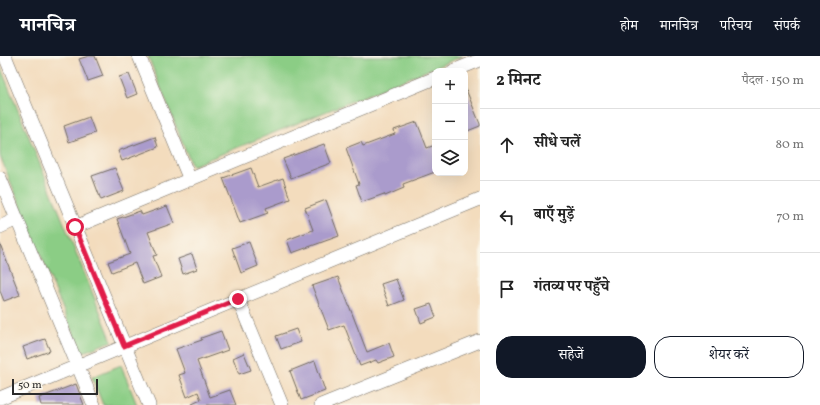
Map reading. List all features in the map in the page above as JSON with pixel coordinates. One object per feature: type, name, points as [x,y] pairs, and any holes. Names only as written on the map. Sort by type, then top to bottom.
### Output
[{"type":"street","points":[[5,56],[149,405]]},
{"type":"street","points":[[139,56],[190,180]]},
{"type":"street","points":[[460,68],[480,60]]},
{"type":"street","points":[[75,227],[432,79]]},
{"type":"street","points":[[0,178],[94,405]]},
{"type":"street","points":[[0,398],[480,199]]},
{"type":"street","points":[[0,227],[17,219]]},
{"type":"street","points":[[238,299],[282,405]]},
{"type":"street","points":[[321,405],[480,341]]},
{"type":"green space","points":[[148,56],[463,56],[432,68],[192,166]]},
{"type":"green space","points":[[0,66],[112,341],[81,353],[0,156]]},
{"type":"green space","points":[[121,365],[137,405],[103,405],[92,377]]},
{"type":"building","points":[[95,56],[103,76],[88,81],[79,59]]},
{"type":"building","points":[[129,74],[137,94],[127,98],[119,77]]},
{"type":"building","points":[[468,94],[480,124],[480,126],[468,131]]},
{"type":"building","points":[[89,117],[95,133],[69,142],[64,126]]},
{"type":"building","points":[[417,122],[427,148],[432,146],[432,173],[403,184],[404,188],[385,196],[384,194],[362,202],[356,185],[359,184],[346,148],[361,142],[363,146],[395,134],[394,130]]},
{"type":"building","points":[[155,137],[158,147],[122,161],[118,151]]},
{"type":"building","points":[[324,144],[331,163],[291,178],[283,159]]},
{"type":"building","points":[[115,168],[124,191],[101,200],[92,176]]},
{"type":"building","points":[[251,168],[258,187],[283,178],[290,199],[266,208],[268,213],[240,223],[223,178]]},
{"type":"building","points":[[326,200],[339,236],[292,253],[287,240],[313,230],[305,208]]},
{"type":"building","points":[[167,206],[174,223],[148,232],[157,255],[153,256],[161,277],[143,284],[135,263],[112,272],[108,262],[130,254],[117,219],[140,211],[142,215]]},
{"type":"building","points":[[249,242],[258,266],[241,273],[232,248]]},
{"type":"building","points":[[0,244],[20,295],[4,301],[0,291]]},
{"type":"building","points":[[192,254],[197,269],[183,274],[178,259]]},
{"type":"building","points":[[338,277],[367,352],[389,343],[394,357],[378,363],[376,360],[360,366],[344,325],[329,330],[312,286]]},
{"type":"building","points":[[396,279],[404,300],[389,306],[381,284]]},
{"type":"building","points":[[431,304],[436,317],[421,323],[416,309]]},
{"type":"building","points":[[296,329],[301,342],[281,349],[276,336]]},
{"type":"building","points":[[221,331],[228,350],[197,361],[210,397],[230,390],[236,405],[192,405],[201,400],[198,392],[187,397],[179,375],[185,373],[176,349],[202,340],[201,338]]},
{"type":"building","points":[[45,339],[50,351],[27,359],[23,347]]},
{"type":"building","points":[[244,353],[251,370],[239,374],[233,358]]},
{"type":"building","points":[[315,361],[325,391],[301,400],[290,371]]},
{"type":"building","points":[[76,384],[84,405],[41,405],[39,398]]},
{"type":"route","points":[[75,227],[124,346],[238,299]]}]
